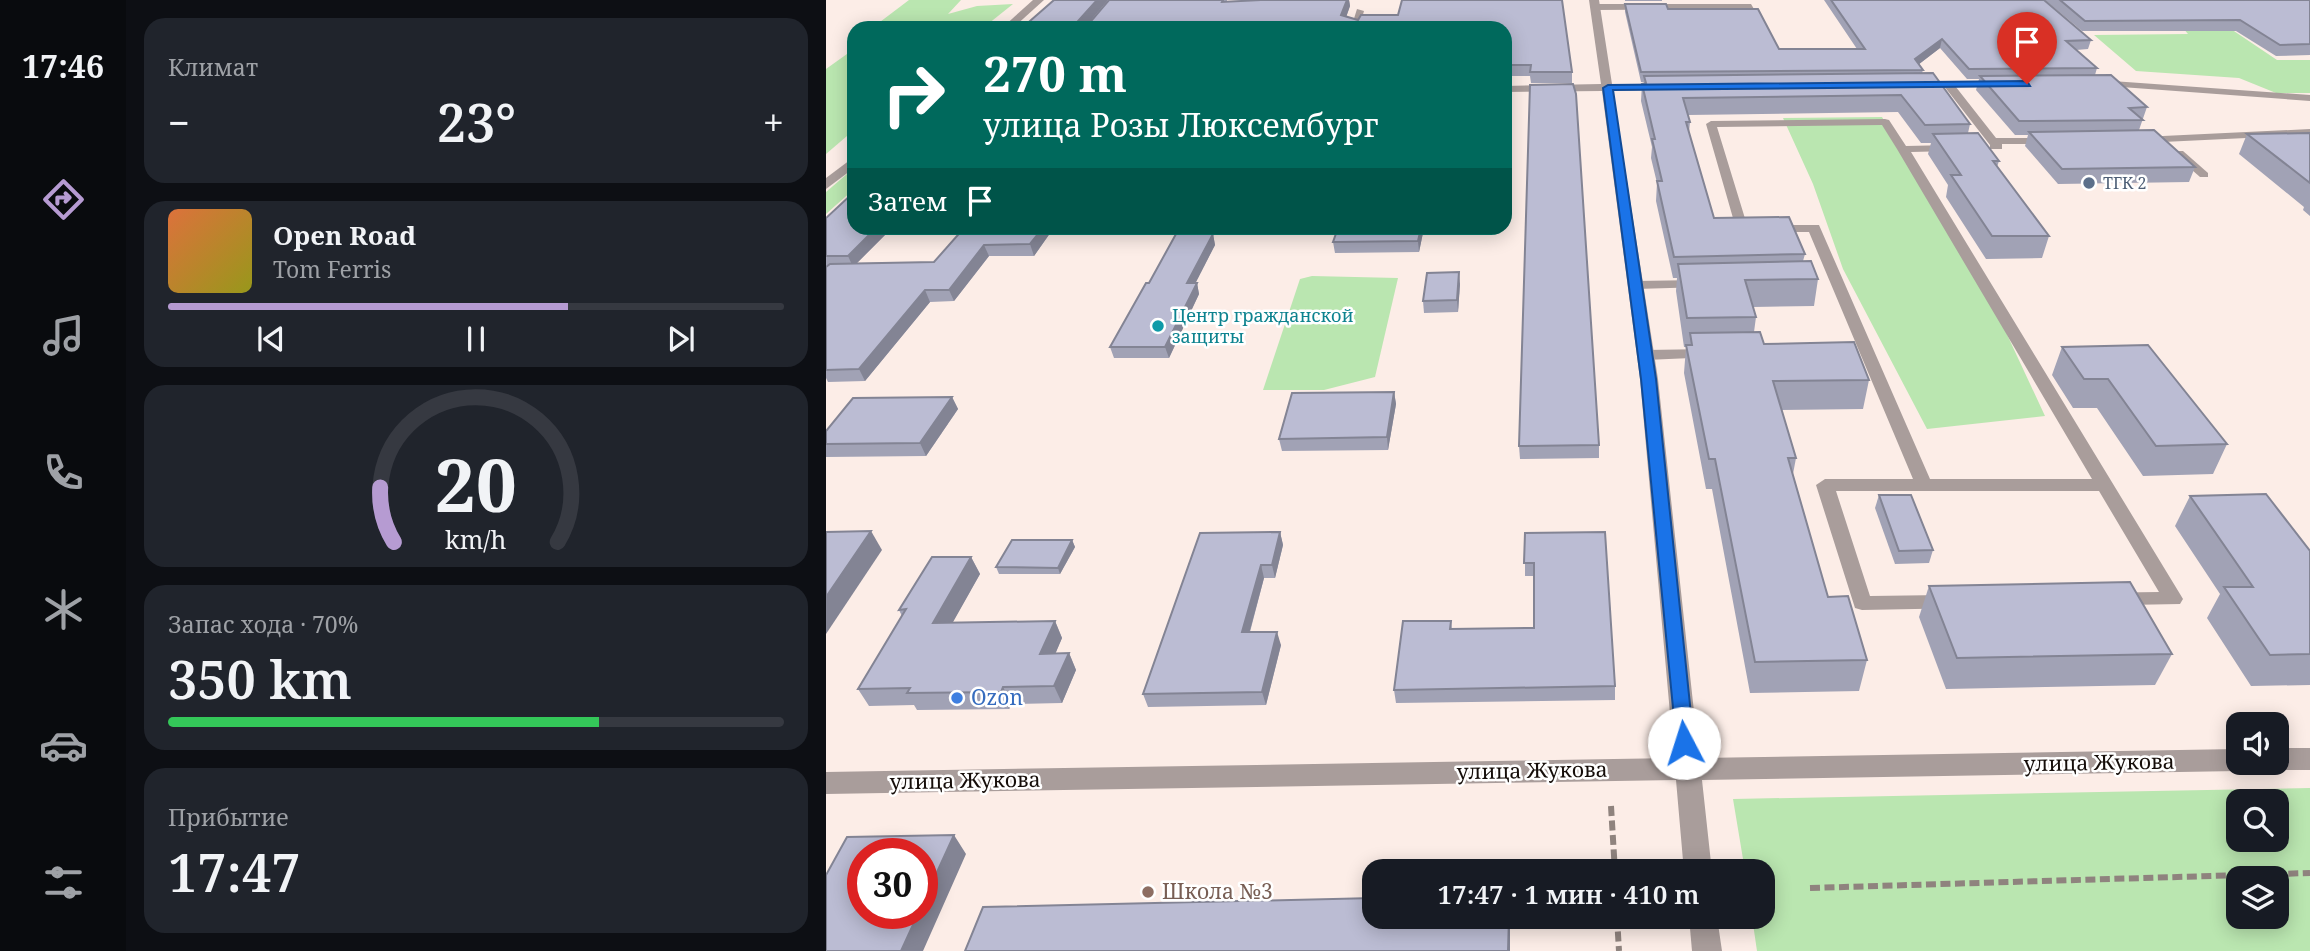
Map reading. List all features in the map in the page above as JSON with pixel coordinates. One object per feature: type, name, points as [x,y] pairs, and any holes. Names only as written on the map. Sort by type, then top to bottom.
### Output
[{"type":"street","points":[[1015,21],[1039,0]]},
{"type":"street","points":[[1595,4],[1646,355],[1697,859]]},
{"type":"street","points":[[2079,83],[2310,98]]},
{"type":"street","points":[[1906,85],[2014,84]]},
{"type":"street","points":[[1512,89],[1686,87]]},
{"type":"street","points":[[826,185],[847,167]]},
{"type":"street","points":[[2289,759],[2310,759]]},
{"type":"street","name":"улица Жукова","points":[[826,783],[2226,760]]},
{"type":"street","points":[[1704,929],[1707,951]]},
{"type":"lane","points":[[1595,4],[1751,7]]},
{"type":"lane","points":[[1357,21],[1360,11]]},
{"type":"lane","points":[[1948,84],[1989,144],[2059,141]]},
{"type":"lane","points":[[1924,485],[1831,281],[1814,228],[1742,229],[1711,124],[1885,122],[2173,599],[1862,603],[1825,485],[1924,485],[2104,485]]},
{"type":"lane","points":[[2125,140],[2310,132]]},
{"type":"lane","points":[[2163,139],[2204,175]]},
{"type":"lane","points":[[1903,149],[1971,148]]},
{"type":"lane","points":[[1636,285],[1718,283]]},
{"type":"lane","points":[[1646,355],[1731,353]]},
{"type":"path","points":[[1611,806],[1614,859]]},
{"type":"path","points":[[1810,888],[2310,873]]},
{"type":"path","points":[[1618,929],[1619,951]]},
{"type":"green space","points":[[909,0],[961,0],[948,14],[977,6],[1013,4],[992,21],[881,21]]},
{"type":"green space","points":[[2177,21],[2219,21],[2277,60],[2310,60],[2310,93],[2276,93],[2239,78],[2136,71],[2094,35],[2188,34]]},
{"type":"green space","points":[[847,54],[847,136],[826,154],[826,69]]},
{"type":"green space","points":[[1882,117],[1984,285],[2045,416],[1927,429],[1843,269],[1813,184],[1783,118]]},
{"type":"green space","points":[[847,174],[847,195],[826,214],[826,192]]},
{"type":"green space","points":[[1312,276],[1398,278],[1375,377],[1324,390],[1263,390],[1300,279]]},
{"type":"green space","points":[[2310,788],[2310,951],[1757,951],[1754,929],[1775,929],[1775,859],[1743,859],[1733,799],[2226,790],[2226,852],[2289,852],[2289,789],[2258,789]]},
{"type":"building","points":[[1054,0],[1097,0],[1079,20],[1092,20],[1109,0],[1347,0],[1341,15],[1358,20],[1361,15],[1398,15],[1402,0],[1562,0],[1572,72],[1530,72],[1531,65],[1512,65],[1512,21],[1030,21]]},
{"type":"building","points":[[1831,0],[2044,0],[2091,40],[2066,41],[2097,68],[1969,69],[1942,39],[1915,59],[1923,70],[1641,72],[1625,4],[1666,4],[1668,9],[1758,9],[1779,49],[1865,49]]},
{"type":"building","points":[[2060,0],[2310,0],[2310,44],[2280,45],[2240,20],[2085,21]]},
{"type":"building","points":[[1933,73],[1970,124],[1925,125],[1901,95],[1683,98],[1690,122],[1686,122],[1714,218],[1789,217],[1805,254],[1674,257],[1657,181],[1662,181],[1642,84],[1646,83],[1644,76]]},
{"type":"building","points":[[2111,75],[2147,107],[2129,108],[2143,120],[2019,121],[1980,76]]},
{"type":"building","points":[[1573,84],[1576,94],[1599,445],[1519,446],[1530,85]]},
{"type":"building","points":[[2154,130],[2195,167],[2062,169],[2029,132]]},
{"type":"building","points":[[1978,133],[1999,161],[1993,161],[2049,236],[1992,236],[1951,175],[1961,175],[1933,134]]},
{"type":"building","points":[[2310,133],[2310,183],[2247,134]]},
{"type":"building","points":[[847,198],[847,235],[869,235],[848,256],[826,256],[826,218]]},
{"type":"building","points":[[958,235],[1037,235],[1030,244],[984,245],[949,290],[925,290],[859,369],[826,370],[826,267],[830,264],[934,262]]},
{"type":"building","points":[[1175,235],[1212,235],[1187,283],[1197,283],[1165,347],[1110,347],[1146,283],[1149,283]]},
{"type":"building","points":[[1336,235],[1419,235],[1418,241],[1333,242]]},
{"type":"building","points":[[1811,261],[1818,279],[1745,280],[1756,317],[1687,318],[1678,264]]},
{"type":"building","points":[[1459,272],[1457,300],[1423,301],[1427,273]]},
{"type":"building","points":[[1760,332],[1764,344],[1854,342],[1869,380],[1773,381],[1796,458],[1788,458],[1828,597],[1848,596],[1867,660],[1755,662],[1715,459],[1709,459],[1686,345],[1692,345],[1690,333]]},
{"type":"building","points":[[2148,345],[2227,444],[2156,446],[2108,379],[2084,379],[2062,347]]},
{"type":"building","points":[[1394,392],[1387,437],[1279,439],[1292,393]]},
{"type":"building","points":[[952,397],[920,443],[826,444],[826,431],[853,398]]},
{"type":"building","points":[[2266,494],[2310,551],[2310,654],[2270,655],[2224,587],[2253,587],[2190,496]]},
{"type":"building","points":[[1879,495],[1911,495],[1933,550],[1899,551]]},
{"type":"building","points":[[871,531],[826,597],[826,532]]},
{"type":"building","points":[[1280,532],[1272,565],[1261,565],[1242,632],[1277,632],[1262,692],[1143,694],[1200,533]]},
{"type":"building","points":[[1605,532],[1615,686],[1394,690],[1403,621],[1451,621],[1450,629],[1534,628],[1534,563],[1524,563],[1525,533]]},
{"type":"building","points":[[1012,540],[1072,540],[1058,568],[996,567]]},
{"type":"building","points":[[932,557],[971,557],[933,623],[1055,621],[1040,654],[1069,653],[1054,686],[1003,687],[1001,692],[907,693],[910,688],[858,689],[906,609],[899,610]]},
{"type":"building","points":[[2130,582],[2172,654],[1957,658],[1929,586]]},
{"type":"building","points":[[954,835],[938,870],[938,838],[847,838],[847,929],[911,929],[901,951],[826,951],[826,875],[847,837]]},
{"type":"building","points":[[1362,898],[1362,929],[1509,929],[1508,951],[965,951],[983,907]]},
{"type":"place","name":"ТГК 2","points":[[2089,183]]},
{"type":"place","name":"Центр гражданской защиты","points":[[1158,326]]},
{"type":"place","name":"Ozon","points":[[957,698]]},
{"type":"place","name":"Школа №3","points":[[1148,892]]},
{"type":"route","points":[[1684,743],[1648,379],[1608,88],[2027,84]]}]
